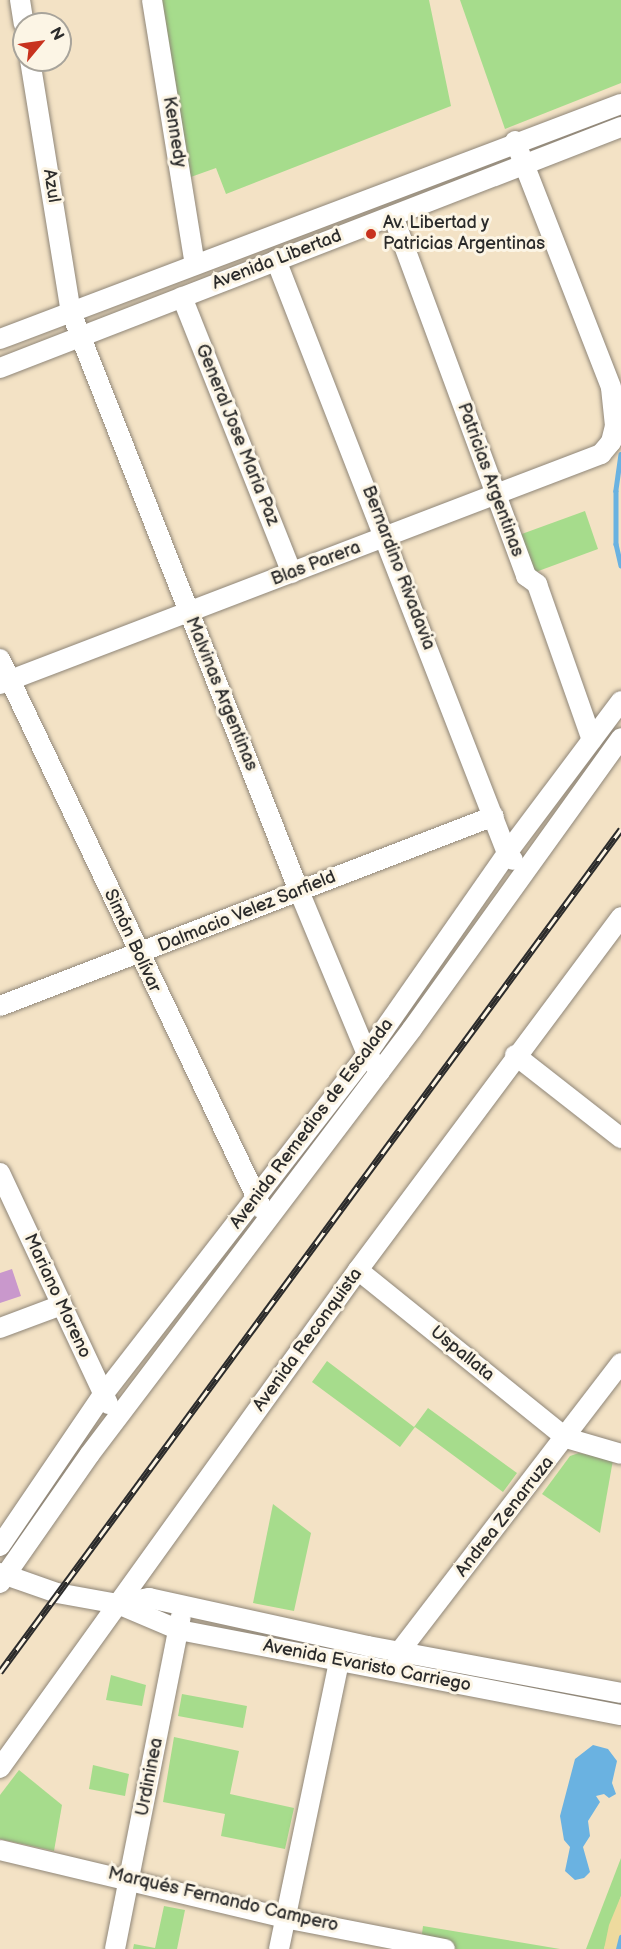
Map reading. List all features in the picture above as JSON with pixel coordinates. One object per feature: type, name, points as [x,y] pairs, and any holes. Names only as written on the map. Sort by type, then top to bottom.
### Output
[{"type":"street","name":"Kennedy","points":[[153,0],[195,265]]},
{"type":"street","name":"Azul","points":[[32,72],[71,312]]},
{"type":"street","name":"Avenida Libertad","points":[[0,339],[515,141],[621,104]]},
{"type":"street","name":"Avenida Libertad","points":[[0,368],[621,127]]},
{"type":"street","points":[[515,141],[522,164]]},
{"type":"street","name":"Blas Parera","points":[[5,682],[292,573],[494,492],[601,454],[611,442],[615,426],[611,387],[522,164]]},
{"type":"street","name":"Patricias Argentinas","points":[[393,216],[526,576],[537,584],[592,740]]},
{"type":"street","name":"Bernardino Rivadavia","points":[[276,260],[386,536],[507,853],[524,872]]},
{"type":"street","name":"General Jose Maria Paz","points":[[182,297],[292,573]]},
{"type":"street","name":"Malvinas Argentinas","points":[[71,312],[299,891],[367,1054],[380,1072]]},
{"type":"street","name":"Simón Bolívar","points":[[0,659],[5,682],[256,1201],[269,1220]]},
{"type":"street","name":"Avenida Remedios de Escalada","points":[[0,1546],[102,1396],[256,1201],[367,1054],[507,853],[621,701]]},
{"type":"street","name":"Avenida Remedios de Escalada","points":[[2,1577],[118,1417],[380,1072],[621,738]]},
{"type":"street","name":"Dalmacio Velez Sarfield","points":[[0,1006],[139,955],[494,816]]},
{"type":"street","name":"Avenida Reconquista","points":[[0,1768],[358,1270],[515,1056],[621,917]]},
{"type":"street","points":[[515,1056],[621,1138]]},
{"type":"street","name":"Mariano Moreno","points":[[0,1173],[102,1396],[118,1417]]},
{"type":"street","name":"Uspallata","points":[[358,1270],[566,1438]]},
{"type":"street","points":[[0,1328],[62,1305]]},
{"type":"street","name":"Andrea Zenarruza","points":[[395,1672],[400,1651],[566,1438],[621,1363]]},
{"type":"street","points":[[566,1438],[621,1454]]},
{"type":"street","name":"Avenida Evaristo Carriego","points":[[2,1577],[57,1593],[118,1604],[179,1630],[621,1715]]},
{"type":"street","name":"Avenida Evaristo Carriego","points":[[118,1604],[149,1598],[400,1651],[621,1693]]},
{"type":"street","name":"Urdininea","points":[[115,1949],[184,1606]]},
{"type":"street","points":[[279,1949],[339,1661]]},
{"type":"street","name":"Marqués Fernando Campero","points":[[0,1850],[130,1878],[380,1942],[446,1949]]},
{"type":"green space","points":[[159,0],[429,0],[451,106],[226,194],[216,168],[188,178]]},
{"type":"green space","points":[[460,0],[621,0],[621,83],[505,129]]},
{"type":"green space","points":[[585,511],[598,549],[533,573],[519,535]]},
{"type":"green space","points":[[327,1361],[414,1427],[428,1408],[517,1473],[503,1492],[415,1427],[400,1447],[312,1382]]},
{"type":"green space","points":[[579,1453],[613,1460],[600,1533],[542,1494],[570,1456]]},
{"type":"green space","points":[[273,1504],[311,1533],[294,1611],[253,1603]]},
{"type":"green space","points":[[111,1675],[146,1685],[142,1706],[106,1700]]},
{"type":"green space","points":[[182,1694],[247,1706],[243,1728],[178,1716]]},
{"type":"green space","points":[[174,1737],[239,1751],[230,1794],[294,1808],[285,1849],[221,1836],[225,1814],[163,1802]]},
{"type":"green space","points":[[93,1765],[129,1774],[125,1796],[89,1789]]},
{"type":"green space","points":[[19,1770],[62,1805],[54,1851],[0,1839],[0,1795]]},
{"type":"green space","points":[[621,1858],[621,1896],[604,1949],[586,1949]]},
{"type":"green space","points":[[164,1906],[185,1910],[177,1949],[133,1949],[134,1944],[155,1948]]},
{"type":"green space","points":[[423,1926],[560,1949],[420,1949]]},
{"type":"sand","points":[[621,1896],[621,1949],[604,1949],[609,1925]]},
{"type":"water","points":[[593,1745],[608,1749],[617,1761],[612,1783],[616,1794],[609,1798],[604,1794],[596,1796],[600,1802],[588,1821],[590,1836],[583,1847],[590,1872],[584,1878],[575,1880],[565,1871],[570,1847],[564,1840],[560,1816],[575,1759]]},
{"type":"building","points":[[12,1269],[21,1296],[0,1303],[0,1273]]},
{"type":"waterway","points":[[621,454],[616,491],[616,544],[621,565]]},
{"type":"waterway","points":[[618,1949],[621,1937]]},
{"type":"railway","points":[[0,1672],[621,829]]},
{"type":"place","name":"Av. Libertad y Patricias Argentinas","points":[[371,234]]}]
